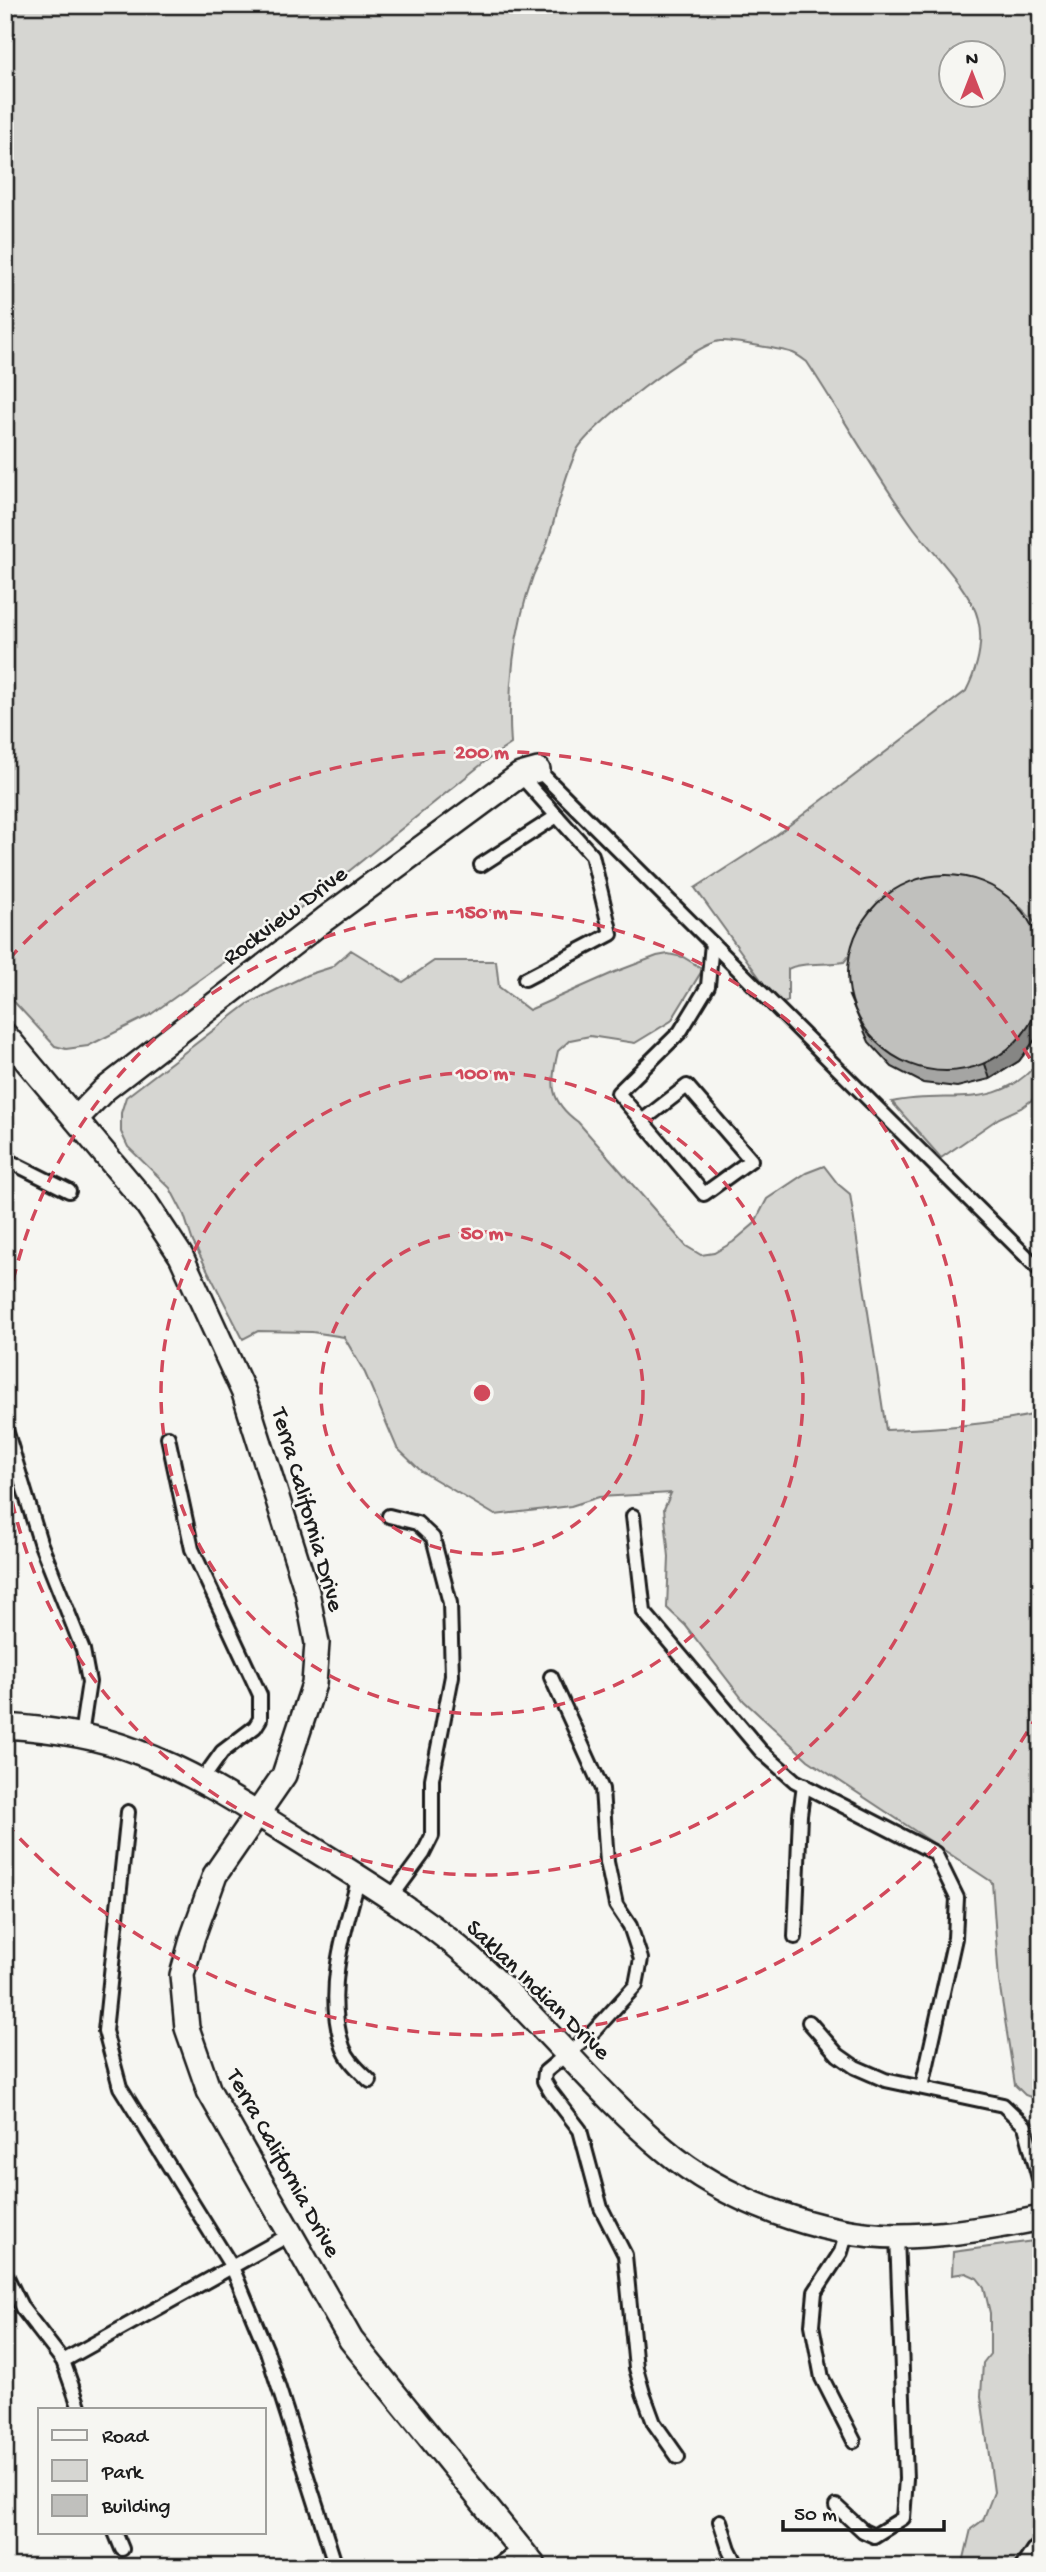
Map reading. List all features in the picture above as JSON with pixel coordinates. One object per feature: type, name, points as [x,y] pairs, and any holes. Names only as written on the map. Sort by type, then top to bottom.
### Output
[{"type":"street","name":"Rockview Drive","points":[[76,1119],[115,1082],[325,919],[529,772]]},
{"type":"street","name":"Terra California Drive","points":[[5,1035],[146,1203],[181,1256],[244,1393],[307,1592],[317,1643],[314,1684],[284,1775],[215,1875],[193,1936],[182,1975],[187,2028],[209,2091],[351,2340],[535,2567]]},
{"type":"street","name":"Saklan Indian Drive","points":[[5,1727],[81,1735],[135,1751],[202,1780],[359,1878],[430,1927],[490,1975],[665,2150],[707,2179],[741,2197],[783,2214],[846,2232],[897,2236],[990,2229],[1041,2218]]},
{"type":"lane","points":[[525,979],[611,934],[592,855],[557,816],[529,772]]},
{"type":"lane","points":[[529,772],[712,943],[1041,1271]]},
{"type":"lane","points":[[481,865],[557,816]]},
{"type":"lane","points":[[642,1121],[687,1086],[751,1160],[704,1194],[618,1093],[680,1032],[708,986],[712,943]]},
{"type":"lane","points":[[5,1159],[69,1191]]},
{"type":"lane","points":[[5,1426],[40,1542],[83,1650],[89,1682],[81,1735]]},
{"type":"lane","points":[[168,1437],[192,1549],[260,1695],[260,1719],[255,1727],[222,1752],[202,1780]]},
{"type":"lane","points":[[389,1516],[417,1523],[432,1538],[450,1602],[452,1676],[432,1779],[432,1836],[423,1854],[390,1899]]},
{"type":"lane","points":[[633,1516],[645,1612],[761,1751],[795,1781],[935,1853],[957,1898],[955,1938],[922,2087]]},
{"type":"lane","points":[[551,1677],[602,1789],[607,1862],[616,1905],[629,1926],[641,1959],[636,1986],[593,2032],[545,2072],[544,2081],[562,2110],[580,2130],[601,2208],[625,2255],[639,2381],[654,2423],[678,2457]]},
{"type":"lane","points":[[795,1937],[800,1815],[804,1786]]},
{"type":"lane","points":[[128,1812],[105,2031],[120,2087],[232,2267],[267,2351],[336,2567]]},
{"type":"lane","points":[[359,1878],[340,1945],[336,2012],[344,2048],[355,2066],[370,2081]]},
{"type":"lane","points":[[809,2022],[838,2055],[855,2067],[885,2080],[1003,2105],[1025,2126],[1041,2186]]},
{"type":"lane","points":[[846,2232],[841,2252],[815,2292],[812,2325],[822,2378],[854,2441]]},
{"type":"lane","points":[[63,2361],[289,2235]]},
{"type":"lane","points":[[836,2506],[863,2531],[874,2536],[903,2518],[906,2479],[897,2236]]},
{"type":"lane","points":[[5,2273],[22,2308],[63,2361],[80,2408]]},
{"type":"lane","points":[[720,2521],[738,2567]]},
{"type":"lane","points":[[115,2534],[122,2549]]},
{"type":"lane","points":[[1022,2567],[1033,2550],[1041,2544]]},
{"type":"lane","points":[[495,2567],[520,2548]]},
{"type":"green space","points":[[5,5],[1041,5],[1041,929],[1021,908],[1004,898],[853,951],[844,962],[799,965],[788,969],[788,1001],[782,1004],[775,999],[695,888],[771,839],[966,691],[980,647],[978,619],[968,597],[900,508],[807,362],[788,352],[720,341],[688,356],[643,388],[601,424],[577,450],[521,617],[511,681],[511,744],[487,760],[328,888],[150,1015],[88,1046],[66,1049],[55,1046],[5,992]]},
{"type":"green space","points":[[351,950],[403,982],[434,961],[496,961],[499,987],[529,1010],[657,956],[668,954],[683,957],[703,969],[671,1021],[635,1043],[590,1036],[570,1040],[558,1051],[553,1082],[554,1091],[562,1107],[686,1246],[701,1255],[714,1253],[733,1242],[754,1224],[767,1199],[806,1173],[824,1166],[850,1194],[886,1430],[983,1423],[1041,1413],[1041,2101],[1025,2095],[1015,2085],[999,1981],[992,1882],[808,1760],[744,1701],[685,1625],[667,1608],[669,1557],[664,1509],[671,1493],[599,1497],[571,1506],[495,1515],[421,1471],[397,1448],[365,1373],[344,1337],[312,1332],[258,1331],[243,1339],[193,1242],[184,1215],[170,1188],[128,1147],[121,1132],[121,1113],[126,1097],[249,1003],[307,975],[332,967]]},
{"type":"green space","points":[[1041,1059],[1041,1093],[941,1158],[892,1102],[990,1094],[1007,1088]]},
{"type":"green space","points":[[1041,2240],[1041,2567],[962,2567],[971,2529],[983,2520],[994,2492],[981,2396],[983,2363],[990,2354],[990,2313],[984,2287],[977,2278],[966,2273],[952,2275],[953,2252]]},
{"type":"building","points":[[946,875],[983,883],[1015,904],[1036,936],[1044,973],[1036,1010],[1015,1042],[983,1063],[946,1071],[909,1063],[877,1042],[856,1010],[848,973],[856,936],[877,904],[909,883]]}]
